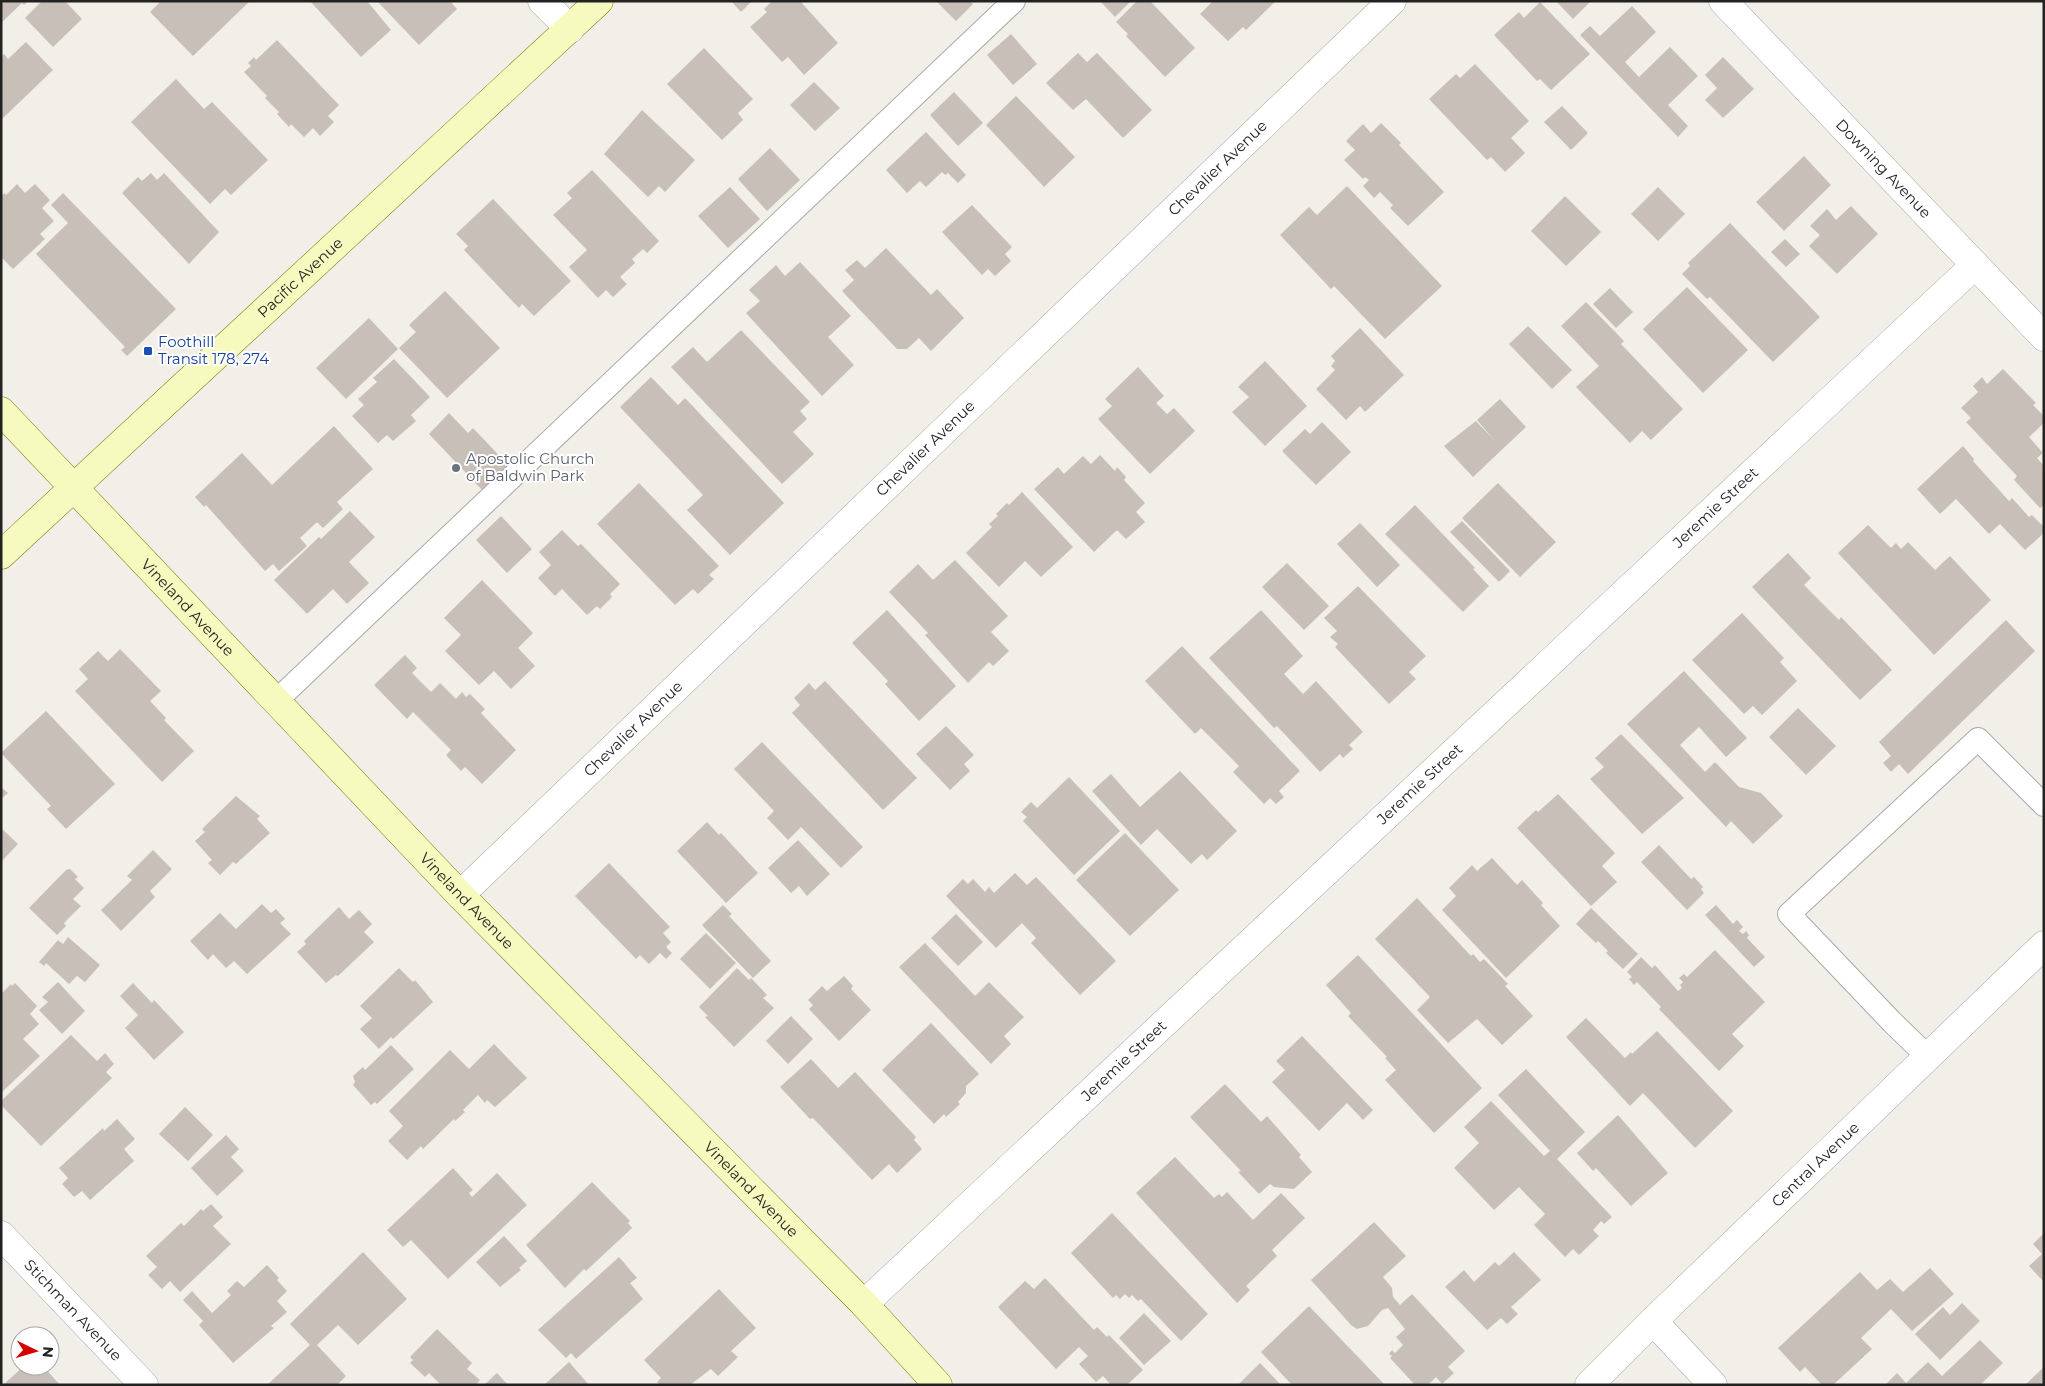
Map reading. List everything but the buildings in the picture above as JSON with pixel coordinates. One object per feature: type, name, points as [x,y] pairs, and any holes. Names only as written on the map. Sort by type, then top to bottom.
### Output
[{"type":"street","points":[[542,1],[570,29]]},
{"type":"street","name":"Pacific Avenue","points":[[1,555],[599,1]]},
{"type":"street","name":"Chevalier Avenue","points":[[460,896],[1392,1]]},
{"type":"street","name":"Downing Avenue","points":[[1723,1],[2044,337]]},
{"type":"street","name":"Jeremie Street","points":[[864,1304],[1975,264]]},
{"type":"street","name":"Vineland Avenue","points":[[1,411],[460,896],[864,1304],[938,1385]]},
{"type":"street","name":"Central Avenue","points":[[1589,1385],[1653,1321],[2044,946]]},
{"type":"street","name":"Stichman Avenue","points":[[1,1235],[144,1385]]},
{"type":"street","points":[[1653,1321],[1713,1385]]},
{"type":"lane","points":[[276,701],[1014,1]]},
{"type":"lane","points":[[1928,1057],[1789,914],[1978,739],[2044,805]]},
{"type":"place","name":"Foothill Transit 178, 274","points":[[148,351]]},
{"type":"place","name":"Apostolic Church of Baldwin Park","points":[[456,468]]}]
